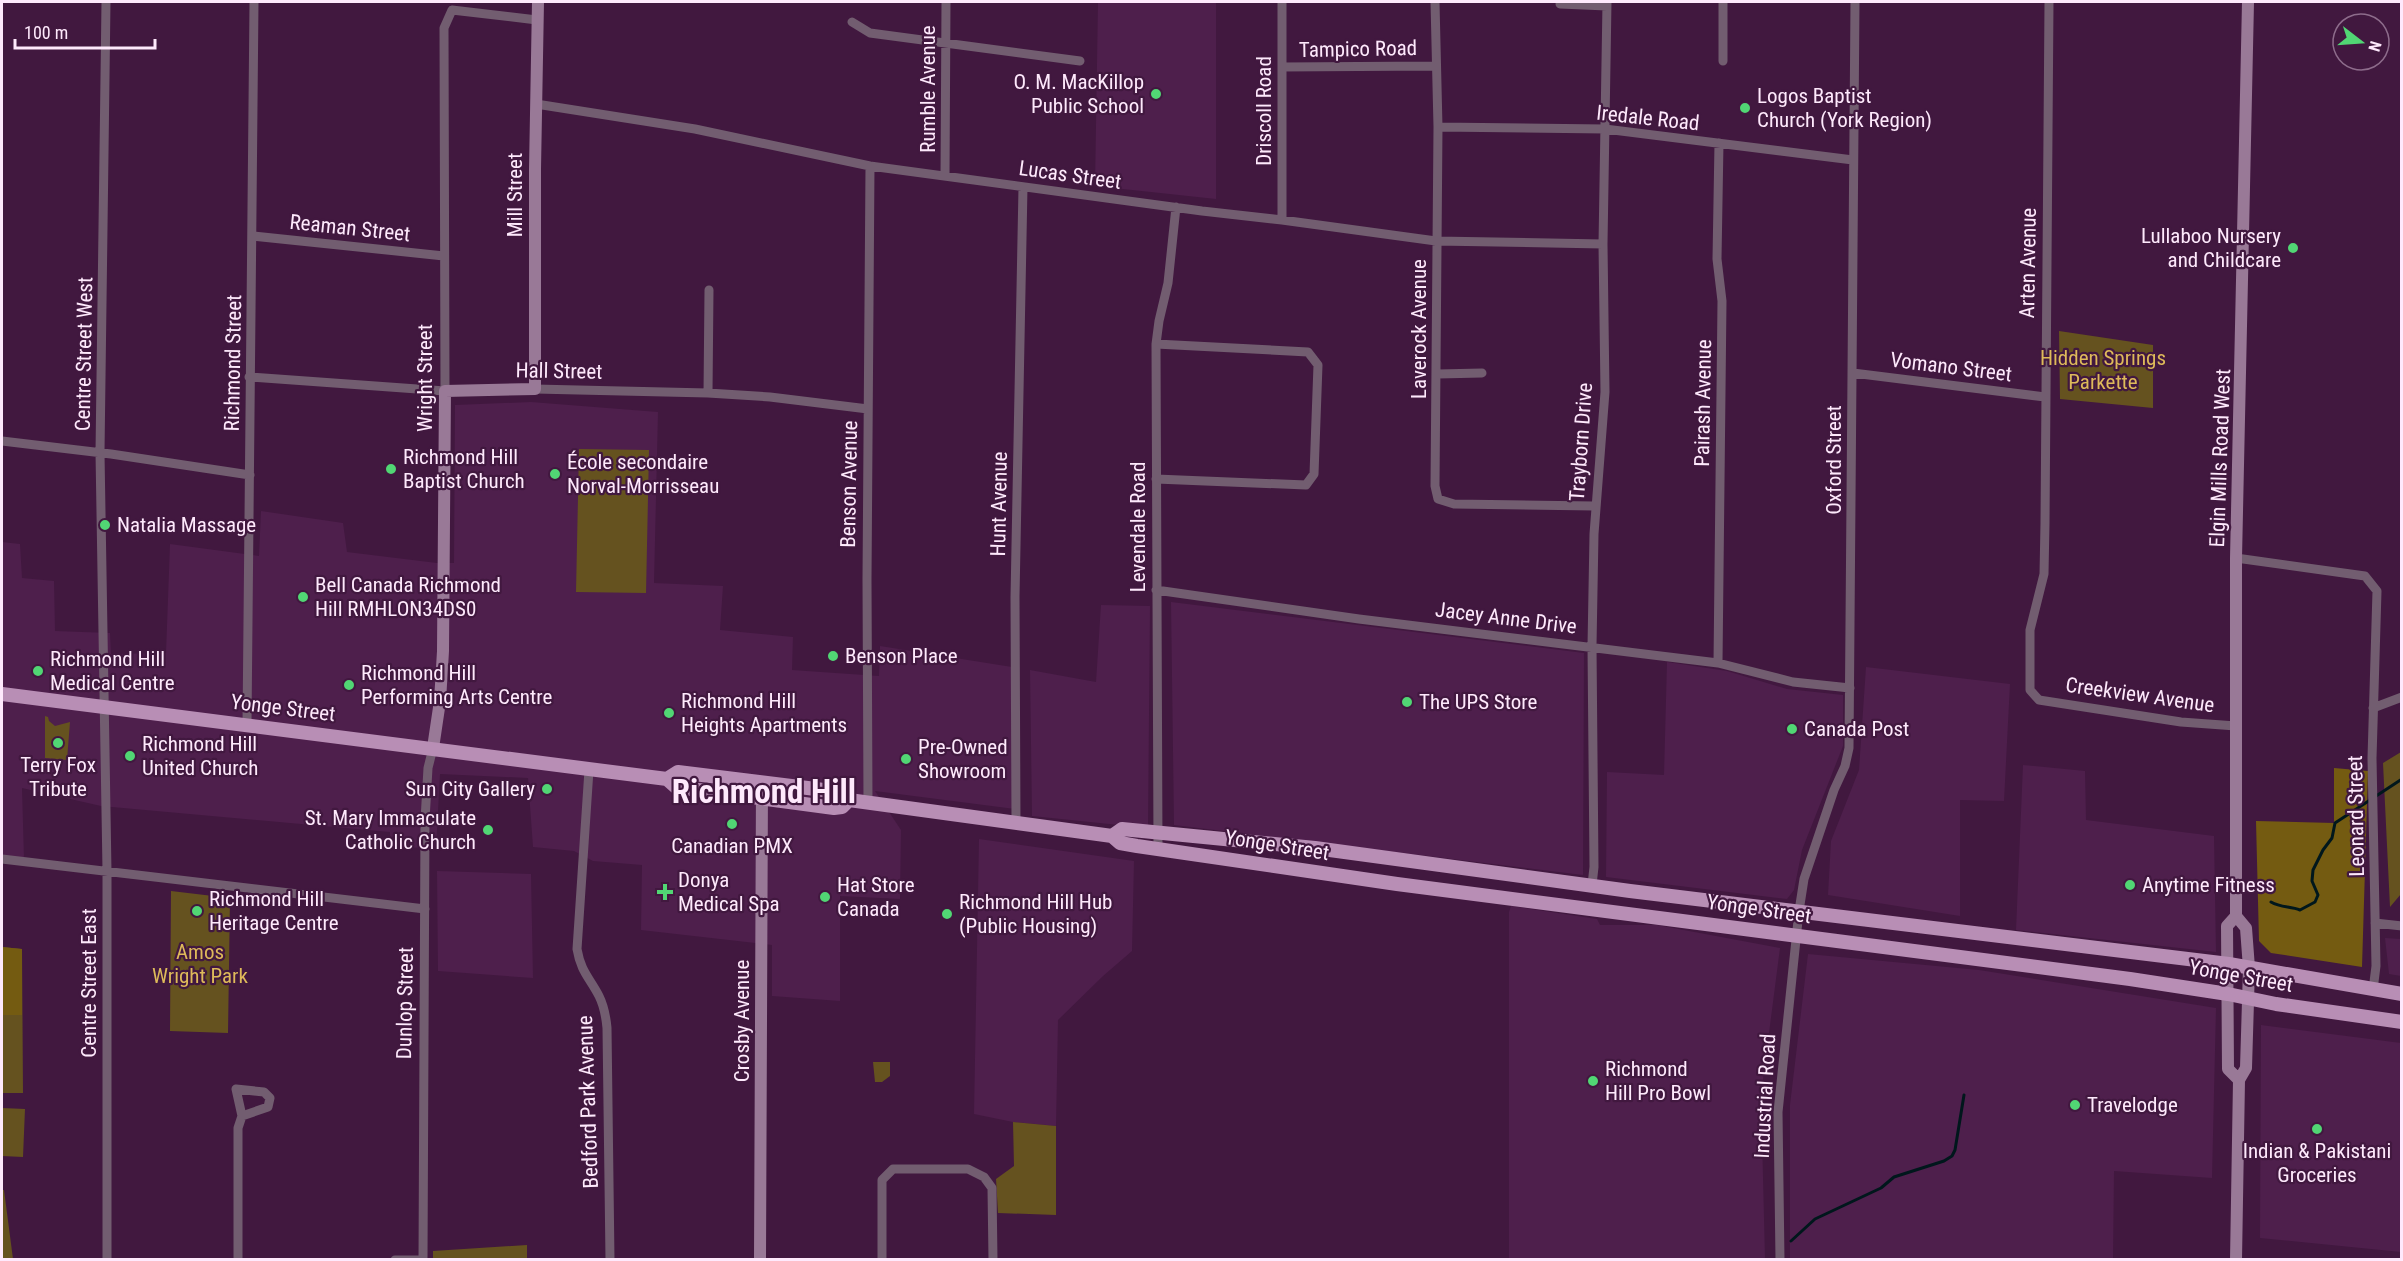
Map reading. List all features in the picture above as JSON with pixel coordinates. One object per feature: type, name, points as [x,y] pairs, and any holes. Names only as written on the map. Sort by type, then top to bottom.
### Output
[{"type":"main road","name":"Mill Street","points":[[535,389],[538,2]]},
{"type":"main road","name":"Elgin Mills Road West","points":[[2236,916],[2227,926],[2228,1069],[2239,1080],[2246,1068],[2249,968],[2246,928],[2236,916],[2236,558],[2248,2]]},
{"type":"main road","name":"Hall Street","points":[[445,390],[535,389]]},
{"type":"main road","name":"Wright Street","points":[[433,748],[440,701],[443,651],[445,390]]},
{"type":"main road","name":"Yonge Street","points":[[2,694],[667,779],[676,787],[763,799],[838,808],[849,800]]},
{"type":"main road","name":"Yonge Street","points":[[667,779],[678,771],[840,792],[849,800],[1016,821],[1112,836],[1120,843],[1397,884],[1797,935],[2228,994],[2402,1022]]},
{"type":"main road","name":"Crosby Avenue","points":[[760,1260],[762,782]]},
{"type":"main road","name":"Yonge Street","points":[[1112,836],[1122,829],[1315,848],[1911,927],[2039,939],[2229,964],[2402,994]]},
{"type":"main road","points":[[2236,1260],[2239,1080]]},
{"type":"street","name":"Centre Street West","points":[[105,707],[100,453],[106,2]]},
{"type":"street","name":"Richmond Street","points":[[247,724],[254,2]]},
{"type":"street","name":"Rumble Avenue","points":[[945,176],[946,2]]},
{"type":"street","name":"Driscoll Road","points":[[1282,2],[1282,219]]},
{"type":"street","name":"Laverock Avenue","points":[[1435,2],[1438,127],[1436,241],[1438,374],[1435,486],[1438,499],[1454,504],[1594,506]]},
{"type":"street","points":[[1723,2],[1723,61]]},
{"type":"street","name":"Oxford Street","points":[[1799,911],[1804,879],[1845,766],[1849,748],[1855,2]]},
{"type":"street","name":"Arten Avenue","points":[[2039,700],[2030,690],[2030,630],[2044,574],[2049,2]]},
{"type":"street","points":[[1560,4],[1607,4]]},
{"type":"street","name":"Trayborn Drive","points":[[1593,885],[1594,506],[1605,392],[1607,4]]},
{"type":"street","name":"Wright Street","points":[[445,390],[444,28],[452,10],[537,20]]},
{"type":"street","points":[[852,22],[870,33],[946,45],[1080,61]]},
{"type":"street","name":"Tampico Road","points":[[1282,67],[1435,66]]},
{"type":"street","name":"Lucas Street","points":[[536,104],[695,129],[870,166],[1023,187],[1282,219],[1436,241],[1604,244]]},
{"type":"street","name":"Iredale Road","points":[[1438,127],[1605,129],[1853,160]]},
{"type":"street","name":"Pairash Avenue","points":[[1718,663],[1722,301],[1718,259],[1719,143]]},
{"type":"street","name":"Benson Avenue","points":[[868,802],[870,166]]},
{"type":"street","name":"Hunt Avenue","points":[[1016,821],[1015,597],[1023,187]]},
{"type":"street","name":"Levendale Road","points":[[1158,848],[1156,344],[1168,283],[1176,207]]},
{"type":"street","name":"Reaman Street","points":[[253,236],[444,256]]},
{"type":"street","points":[[708,393],[709,290]]},
{"type":"street","points":[[1156,344],[1308,352],[1318,365],[1314,474],[1306,485],[1156,479]]},
{"type":"street","points":[[1438,374],[1482,373]]},
{"type":"street","name":"Vomano Street","points":[[1852,373],[2045,397]]},
{"type":"street","name":"Hall Street","points":[[249,377],[445,390]]},
{"type":"street","name":"Hall Street","points":[[535,389],[708,393],[868,409]]},
{"type":"street","points":[[2,441],[100,453],[250,476]]},
{"type":"street","name":"Leonard Street","points":[[2236,558],[2365,576],[2377,591],[2373,708],[2376,966],[2373,990]]},
{"type":"street","name":"Jacey Anne Drive","points":[[1156,590],[1359,619],[1718,663],[1793,682],[1851,688]]},
{"type":"street","points":[[2373,708],[2402,697]]},
{"type":"street","name":"Creekview Avenue","points":[[2039,700],[2181,722],[2236,726]]},
{"type":"street","name":"Centre Street East","points":[[105,707],[107,1260]]},
{"type":"street","name":"Dunlop Street","points":[[421,1260],[425,820],[428,768],[433,748]]},
{"type":"street","name":"Bedford Park Avenue","points":[[589,770],[577,949],[580,966],[602,1003],[607,1028],[610,1260]]},
{"type":"street","points":[[2,859],[425,909]]},
{"type":"street","name":"Industrial Road","points":[[1780,1260],[1778,1112],[1799,911]]},
{"type":"street","points":[[2375,923],[2402,926]]},
{"type":"street","points":[[238,1260],[238,1128],[242,1116]]},
{"type":"street","points":[[882,1260],[882,1180],[893,1169],[968,1169],[984,1177],[992,1188],[993,1260]]},
{"type":"street","points":[[395,1260],[421,1260]]},
{"type":"shaded area","name":"O. M. MacKillop Public School","points":[[1098,2],[1216,2],[1216,199],[1095,186]]},
{"type":"shaded area","points":[[531,402],[658,412],[654,583],[723,586],[720,630],[793,637],[792,670],[879,676],[880,646],[1012,667],[1015,809],[875,791],[901,830],[900,899],[840,896],[840,1001],[772,996],[772,945],[641,930],[642,865],[593,861],[574,851],[533,847],[528,778],[440,774],[436,848],[390,847],[390,832],[101,806],[22,788],[24,859],[2,857],[2,542],[20,544],[22,578],[54,581],[55,631],[110,633],[111,654],[166,653],[170,544],[259,556],[261,511],[343,523],[347,552],[454,563],[455,405]]},
{"type":"shaded area","points":[[1171,602],[1584,653],[1583,875],[1174,825]]},
{"type":"shaded area","points":[[1101,605],[1150,606],[1148,828],[1032,816],[1030,670],[1096,682]]},
{"type":"shaded area","points":[[1667,662],[1727,671],[1787,689],[1843,695],[1843,746],[1802,850],[1794,890],[1787,899],[1606,877],[1607,772],[1664,775]]},
{"type":"shaded area","points":[[1866,667],[2010,684],[2004,801],[1960,800],[1960,916],[1828,895],[1831,841],[1859,770]]},
{"type":"shaded area","points":[[2023,765],[2085,771],[2086,820],[2214,836],[2216,952],[2016,930]]},
{"type":"shaded area","points":[[2334,768],[2368,771],[2362,967],[2271,953],[2259,941],[2256,821],[2334,823]]},
{"type":"shaded area","points":[[979,839],[1134,861],[1132,951],[1058,1020],[1056,1126],[1013,1122],[974,1114]]},
{"type":"shaded area","points":[[437,871],[531,874],[533,978],[438,971]]},
{"type":"shaded area","points":[[1511,906],[1597,919],[1600,925],[1657,925],[1780,948],[1761,1095],[1765,1259],[1509,1259],[1509,912]]},
{"type":"shaded area","points":[[2385,938],[2401,939],[2401,976],[2389,974]]},
{"type":"shaded area","points":[[2,947],[22,949],[22,1015],[2,1015]]},
{"type":"shaded area","points":[[1808,954],[1979,970],[2216,1008],[2212,1178],[2114,1171],[2113,1259],[1790,1259],[1790,1105]]},
{"type":"shaded area","points":[[2261,1025],[2401,1043],[2401,1252],[2260,1238]]},
{"type":"green space","name":"Hidden Springs Parkette","points":[[2059,331],[2153,345],[2153,408],[2060,399]]},
{"type":"green space","points":[[579,449],[649,450],[646,593],[576,592]]},
{"type":"green space","points":[[45,716],[55,726],[70,722],[67,760],[45,758]]},
{"type":"green space","points":[[2401,752],[2401,894],[2390,907],[2383,763]]},
{"type":"green space","name":"Amos Wright Park","points":[[171,891],[230,898],[228,1033],[170,1031]]},
{"type":"green space","points":[[2,947],[22,949],[23,1093],[2,1093]]},
{"type":"green space","points":[[873,1062],[890,1062],[890,1076],[882,1082],[875,1082]]},
{"type":"green space","points":[[2,1108],[25,1109],[23,1157],[2,1156]]},
{"type":"green space","points":[[1013,1122],[1056,1126],[1056,1215],[998,1213],[996,1179],[1014,1166]]},
{"type":"green space","points":[[2,1190],[4,1190],[13,1259],[2,1259]]},
{"type":"green space","points":[[527,1245],[527,1258],[604,1259],[433,1259],[433,1251]]},
{"type":"waterway","points":[[2271,902],[2300,910],[2315,902],[2318,895],[2312,881],[2313,870],[2332,838],[2335,823],[2402,779]]},
{"type":"waterway","points":[[1791,1241],[1815,1219],[1881,1188],[1894,1177],[1944,1161],[1952,1156],[1964,1095]]},
{"type":"place","name":"O. M. MacKillop Public School","points":[[1156,94]]},
{"type":"place","name":"Logos Baptist Church (York Region)","points":[[1745,108]]},
{"type":"place","name":"Lullaboo Nursery and Childcare","points":[[2293,248]]},
{"type":"place","name":"Richmond Hill Baptist Church","points":[[391,469]]},
{"type":"place","name":"École secondaire Norval-Morrisseau","points":[[555,474]]},
{"type":"place","name":"Natalia Massage","points":[[105,525]]},
{"type":"place","name":"Bell Canada Richmond Hill RMHLON34DS0","points":[[303,597]]},
{"type":"place","name":"Benson Place","points":[[833,656]]},
{"type":"place","name":"Richmond Hill Medical Centre","points":[[38,671]]},
{"type":"place","name":"Richmond Hill Performing Arts Centre","points":[[349,685]]},
{"type":"place","name":"The UPS Store","points":[[1407,702]]},
{"type":"place","name":"Richmond Hill Heights Apartments","points":[[669,713]]},
{"type":"place","name":"Canada Post","points":[[1792,729]]},
{"type":"place","name":"Terry Fox Tribute","points":[[58,743]]},
{"type":"place","name":"Richmond Hill United Church","points":[[130,756]]},
{"type":"place","name":"Pre-Owned Showroom","points":[[906,759]]},
{"type":"place","name":"Sun City Gallery","points":[[547,789]]},
{"type":"place","name":"Canadian PMX","points":[[732,824]]},
{"type":"place","name":"St. Mary Immaculate Catholic Church","points":[[488,830]]},
{"type":"place","name":"Anytime Fitness","points":[[2130,885]]},
{"type":"place","name":"Donya Medical Spa","points":[[665,892]]},
{"type":"place","name":"Hat Store Canada","points":[[825,897]]},
{"type":"place","name":"Richmond Hill Heritage Centre","points":[[197,911]]},
{"type":"place","name":"Richmond Hill Hub (Public Housing)","points":[[947,914]]},
{"type":"place","name":"Richmond Hill Pro Bowl","points":[[1593,1081]]},
{"type":"place","name":"Travelodge","points":[[2075,1105]]},
{"type":"place","name":"Indian & Pakistani Groceries","points":[[2317,1129]]},
{"type":"district","name":"Richmond Hill","points":[[764,791]]}]
